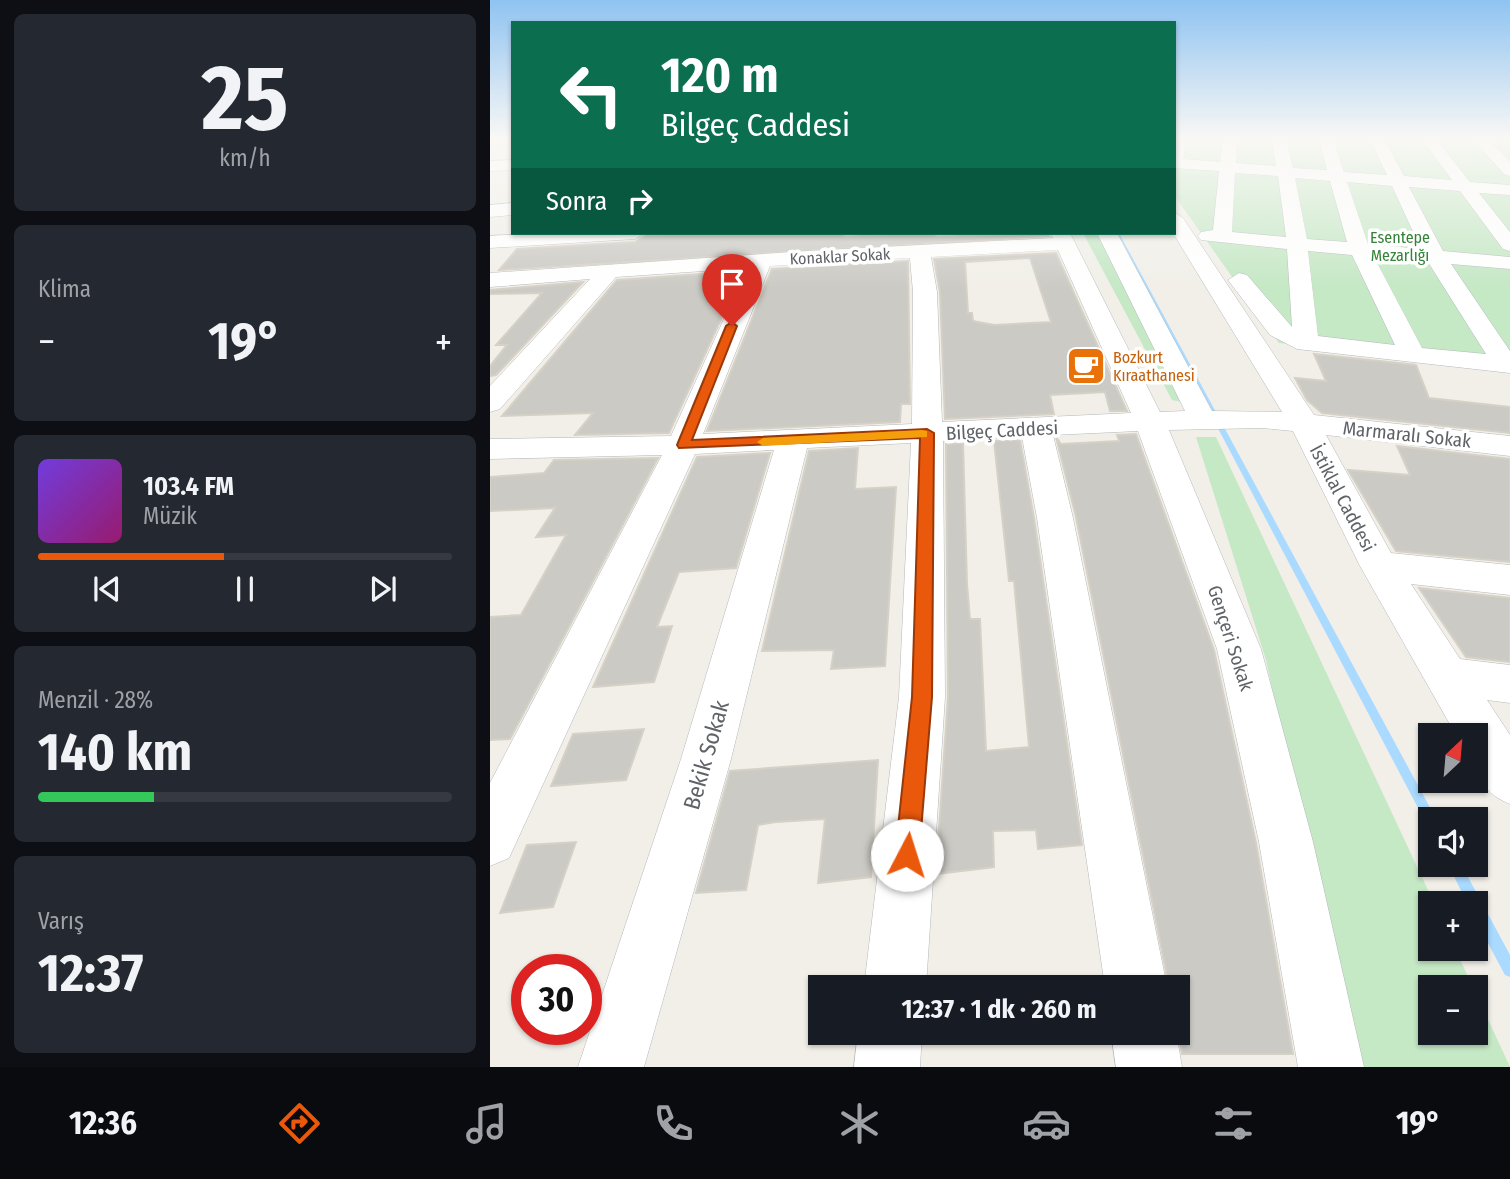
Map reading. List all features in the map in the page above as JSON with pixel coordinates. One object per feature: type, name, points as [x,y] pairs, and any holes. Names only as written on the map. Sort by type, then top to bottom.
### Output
[{"type":"street","points":[[1215,237],[1225,189]]},
{"type":"street","points":[[1289,189],[1298,243],[1306,343]]},
{"type":"street","points":[[1342,189],[1359,248],[1413,355]]},
{"type":"street","points":[[1404,189],[1435,256],[1508,365]]},
{"type":"street","points":[[1466,189],[1510,245]]},
{"type":"street","points":[[490,211],[511,209]]},
{"type":"street","points":[[1178,209],[1215,237],[1279,330],[1306,343],[1508,365]]},
{"type":"street","name":"İstiklal Caddesi","points":[[1178,209],[1304,423],[1379,566],[1510,780]]},
{"type":"street","points":[[490,242],[595,235]]},
{"type":"street","points":[[580,273],[609,235]]},
{"type":"street","points":[[807,257],[815,235]]},
{"type":"street","points":[[1108,235],[1180,417]]},
{"type":"street","points":[[1215,237],[1510,263]]},
{"type":"street","name":"Konaklar Sokak","points":[[490,280],[807,257],[920,253],[1063,238]]},
{"type":"street","name":"Gençeri Sokak","points":[[1063,238],[1180,417],[1286,842],[1331,1067]]},
{"type":"street","points":[[896,975],[922,697],[927,433],[925,292],[920,253]]},
{"type":"street","points":[[490,839],[684,445],[761,261]]},
{"type":"street","points":[[490,403],[609,272]]},
{"type":"street","name":"Bilgeç Caddesi","points":[[490,449],[684,445],[1036,429],[1180,417],[1304,423]]},
{"type":"street","name":"Marmaralı Sokak","points":[[1304,423],[1510,446]]},
{"type":"street","points":[[1036,429],[1055,517],[1134,975]]},
{"type":"street","name":"Bekik Sokak","points":[[611,1067],[706,759],[793,440]]},
{"type":"street","points":[[1379,566],[1510,580]]},
{"type":"street","points":[[1447,676],[1510,684]]},
{"type":"street","points":[[887,1067],[889,1045]]},
{"type":"street","points":[[1145,1045],[1149,1067]]},
{"type":"green space","name":"Esentepe Mezarlığı","points":[[1176,189],[1510,189],[1510,365],[1279,343],[1176,198]]},
{"type":"green space","points":[[1084,235],[1099,235],[1191,404],[1172,400]]},
{"type":"green space","points":[[1196,437],[1216,437],[1418,869],[1418,877],[1422,877],[1428,891],[1418,891],[1418,961],[1461,961],[1467,975],[1418,975],[1418,1045],[1488,1045],[1488,1019],[1510,1067],[1352,1067],[1266,660]]},
{"type":"building","points":[[647,235],[1049,236],[499,270],[517,249],[635,242]]},
{"type":"building","points":[[1056,253],[1127,411],[1110,411],[1105,392],[1050,395],[1054,414],[945,419],[940,292],[934,259]],"holes":[[[1030,258],[1051,322],[994,325],[973,321],[972,313],[968,313],[965,262]]]},
{"type":"building","points":[[908,261],[910,404],[901,404],[900,422],[707,431],[772,269]]},
{"type":"building","points":[[743,271],[669,433],[575,435],[593,413],[502,416],[617,280]]},
{"type":"building","points":[[583,282],[496,375],[490,376],[490,366],[507,345],[496,345],[542,293],[490,294],[490,290]]},
{"type":"building","points":[[1314,354],[1416,365],[1429,398],[1510,407],[1510,433],[1322,413],[1307,400],[1295,378],[1326,381]]},
{"type":"building","points":[[1136,434],[1214,650],[1256,843],[1293,1054],[1182,1054],[1180,1045],[1190,1045],[1190,975],[1167,975],[1076,517],[1056,437],[1061,444],[1119,441],[1117,435]]},
{"type":"building","points":[[1020,440],[1082,845],[1038,849],[1036,830],[993,831],[994,867],[936,874],[948,697],[946,444],[963,443],[967,584],[970,619],[980,619],[986,751],[1029,747],[1014,581],[1009,581],[994,441]]},
{"type":"building","points":[[1397,446],[1510,459],[1510,562],[1396,551],[1348,470],[1410,475]]},
{"type":"building","points":[[858,448],[855,489],[896,487],[885,666],[831,669],[834,650],[762,651],[809,451]]},
{"type":"building","points":[[770,453],[736,568],[679,572],[657,627],[672,626],[654,682],[593,687],[697,457]]},
{"type":"building","points":[[658,458],[510,739],[490,740],[490,617],[521,615],[566,535],[536,537],[555,508],[490,511],[490,477],[544,473],[554,460]]},
{"type":"building","points":[[1419,588],[1510,598],[1510,662],[1466,657]]},
{"type":"building","points":[[644,729],[626,780],[551,786],[573,734]]},
{"type":"building","points":[[878,760],[871,877],[818,883],[825,819],[776,822],[758,825],[746,890],[696,893],[730,771]]},
{"type":"building","points":[[576,842],[553,907],[500,913],[527,845]]},
{"type":"waterway","points":[[1118,235],[1424,807]]},
{"type":"waterway","points":[[1461,877],[1468,891]]},
{"type":"waterway","points":[[1488,929],[1510,970]]},
{"type":"slow traffic","points":[[763,442],[922,434]]},
{"type":"place","name":"Bozkurt Kıraathanesi","points":[[1086,366]]},
{"type":"route","points":[[732,326],[684,445],[927,433],[922,697],[907,855]]}]
